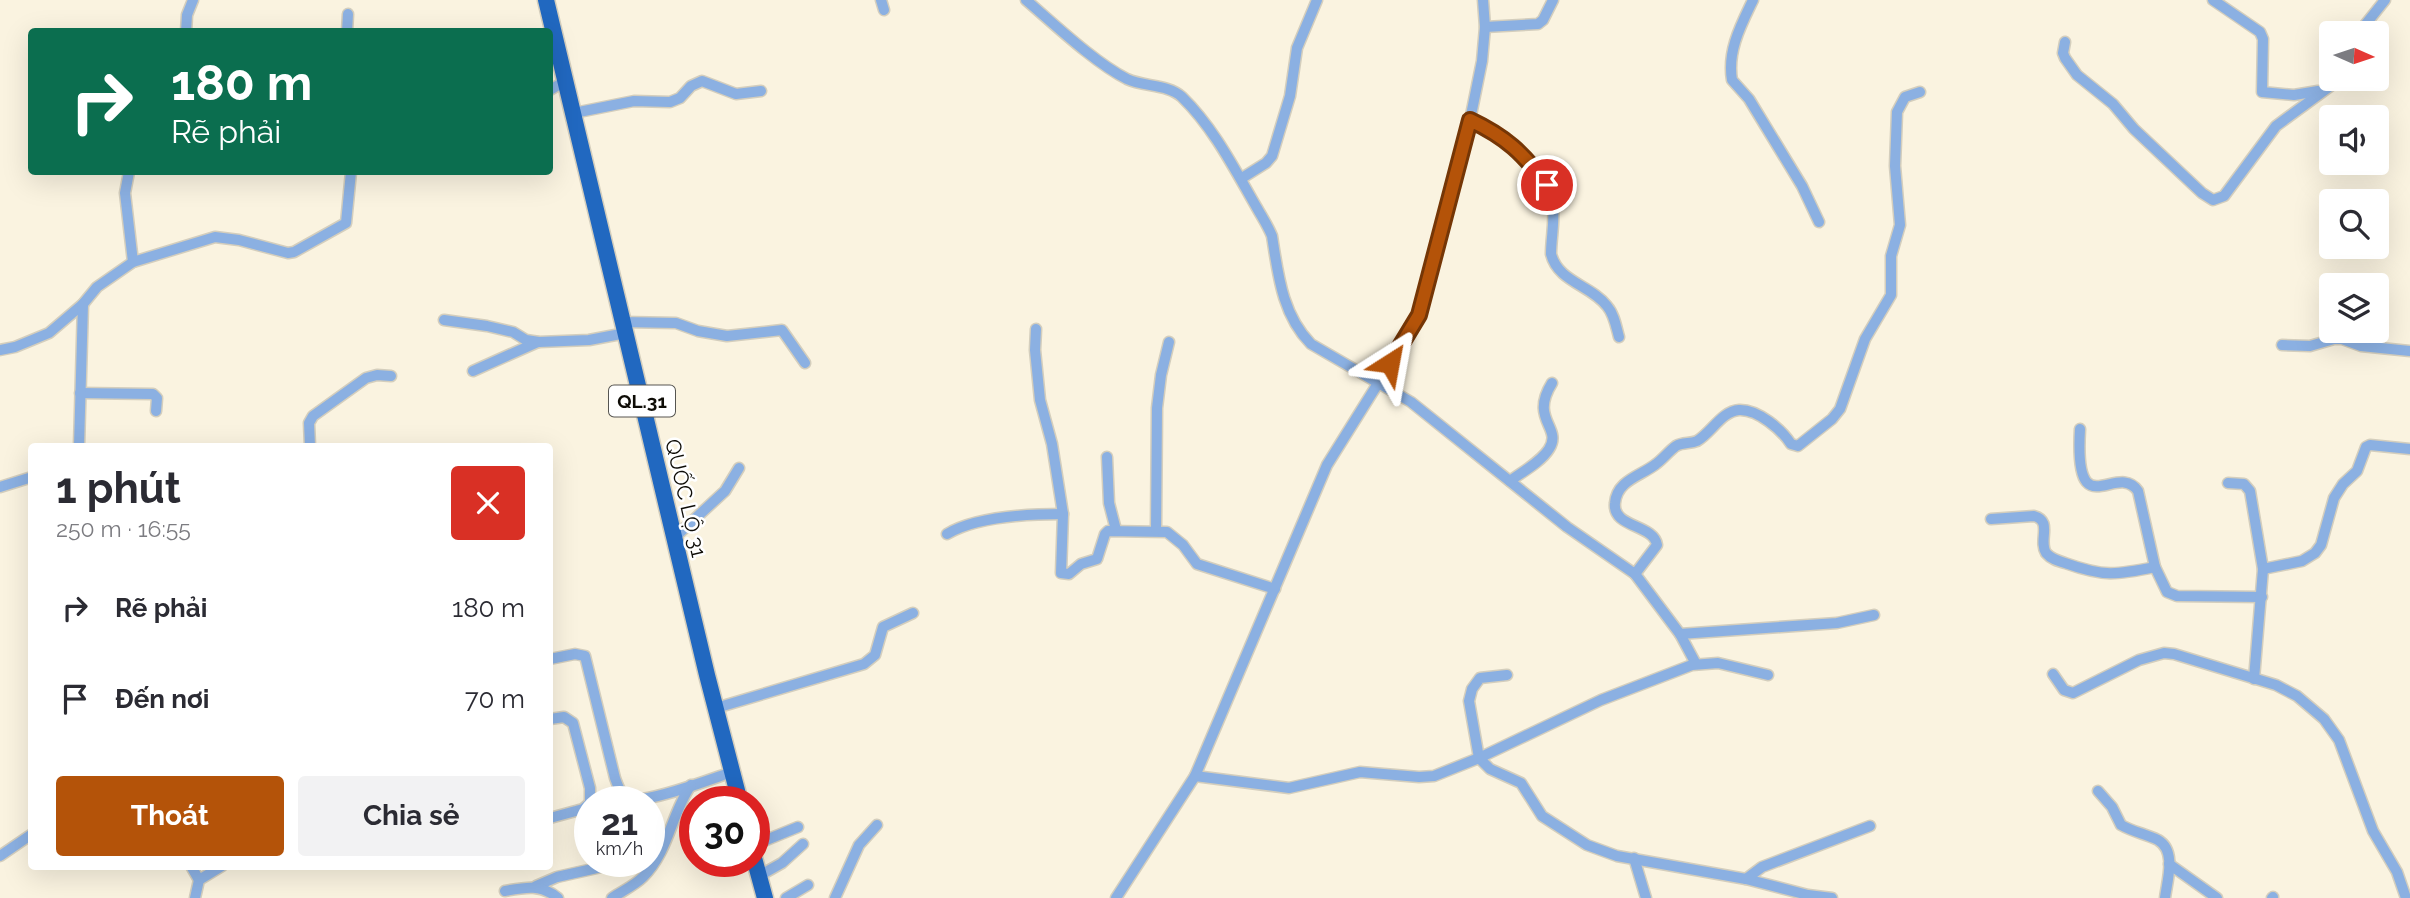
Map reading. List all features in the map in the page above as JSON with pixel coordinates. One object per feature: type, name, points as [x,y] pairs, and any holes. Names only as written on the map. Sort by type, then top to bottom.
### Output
[{"type":"highway","name":"QUỐC LỘ 31","points":[[546,0],[627,326],[674,538],[736,786]]},
{"type":"highway","points":[[759,877],[765,898]]},
{"type":"street","points":[[186,28],[187,15],[193,0]]},
{"type":"street","points":[[1026,0],[1116,73],[1135,82],[1169,90],[1182,98],[1242,177],[1272,236],[1282,295],[1304,337],[1320,351],[1411,402],[1567,527],[1635,574],[1680,634],[1696,664]]},
{"type":"street","points":[[1242,177],[1266,163],[1272,156],[1290,96],[1297,48],[1317,0]]},
{"type":"street","points":[[1116,898],[1195,776],[1327,465],[1419,315],[1470,120],[1482,61],[1485,27],[1483,0]]},
{"type":"street","points":[[1485,27],[1538,24],[1543,20],[1553,0]]},
{"type":"street","points":[[1753,0],[1737,34],[1733,50],[1732,80],[1749,99],[1802,186],[1819,222]]},
{"type":"street","points":[[2213,0],[2260,32],[2263,38],[2262,92],[2294,95],[2319,91]]},
{"type":"street","points":[[2368,21],[2385,0]]},
{"type":"street","points":[[347,28],[348,13]]},
{"type":"street","points":[[2065,42],[2063,53],[2077,75],[2113,104],[2134,129],[2210,199],[2224,196],[2267,136],[2321,91]]},
{"type":"street","points":[[553,88],[566,80]]},
{"type":"street","points":[[574,113],[634,101],[670,102],[680,98],[691,86],[702,81],[736,94],[761,91]]},
{"type":"street","points":[[1635,574],[1656,549],[1657,541],[1618,515],[1615,508],[1616,496],[1624,484],[1657,463],[1674,447],[1697,441],[1733,411],[1748,411],[1775,425],[1784,432],[1791,444],[1798,446],[1832,419],[1840,409],[1865,339],[1891,295],[1891,256],[1900,225],[1895,166],[1897,112],[1905,97],[1920,92]]},
{"type":"street","points":[[1470,120],[1496,133],[1517,148],[1547,185],[1553,206],[1553,261],[1560,272],[1597,296],[1609,308],[1619,337]]},
{"type":"street","points":[[128,175],[125,193],[133,262]]},
{"type":"street","points":[[0,350],[33,341],[49,333],[83,304],[97,287],[133,262],[215,237],[239,240],[288,253],[300,251],[346,223],[351,175]]},
{"type":"street","points":[[79,443],[83,304]]},
{"type":"street","points":[[444,320],[513,332],[526,340],[539,342],[589,340],[627,326],[676,323],[698,331],[727,336],[782,330],[805,363]]},
{"type":"street","points":[[1036,329],[1035,350],[1040,400],[1052,444],[1063,514],[1063,575],[1069,574],[1081,564],[1097,559],[1105,534],[1115,530],[1156,530],[1167,532],[1184,545],[1197,564],[1275,589]]},
{"type":"street","points":[[2282,345],[2310,346],[2342,339],[2361,346],[2410,351]]},
{"type":"street","points":[[473,372],[539,342]]},
{"type":"street","points":[[1156,530],[1157,408],[1161,374],[1169,342]]},
{"type":"street","points":[[310,443],[309,423],[313,416],[366,378],[377,375],[391,376]]},
{"type":"street","points":[[1510,481],[1550,447],[1552,431],[1542,408],[1543,399],[1552,383]]},
{"type":"street","points":[[80,393],[153,394],[157,398],[156,411]]},
{"type":"street","points":[[2080,429],[2078,455],[2082,477],[2093,486],[2126,482],[2136,488],[2155,567],[2164,590],[2173,595],[2262,597]]},
{"type":"street","points":[[2263,569],[2302,561],[2315,553],[2320,545],[2334,498],[2343,484],[2357,471],[2366,447],[2370,445],[2410,449]]},
{"type":"street","points":[[1107,457],[1108,503],[1115,530]]},
{"type":"street","points":[[674,538],[725,491],[739,468]]},
{"type":"street","points":[[0,486],[28,478]]},
{"type":"street","points":[[2228,483],[2244,484],[2250,491],[2263,569],[2254,679]]},
{"type":"street","points":[[947,534],[958,527],[992,520],[1036,514],[1063,514]]},
{"type":"street","points":[[1991,519],[2034,516],[2040,518],[2044,523],[2044,545],[2048,555],[2054,560],[2089,572],[2113,575],[2155,567]]},
{"type":"street","points":[[716,708],[864,664],[875,656],[883,626],[913,613]]},
{"type":"street","points":[[1680,634],[1825,625],[1874,615]]},
{"type":"street","points":[[553,658],[575,653],[585,656],[618,786]]},
{"type":"street","points":[[2053,674],[2064,690],[2076,692],[2139,660],[2168,653],[2276,685],[2297,695],[2324,719],[2335,733],[2373,831],[2397,873],[2406,898]]},
{"type":"street","points":[[1195,776],[1289,788],[1360,772],[1426,777],[1479,758],[1601,700],[1696,664],[1718,663],[1768,675]]},
{"type":"street","points":[[1507,675],[1480,678],[1472,690],[1469,701],[1479,758],[1490,769],[1521,783],[1537,810],[1551,822],[1594,849],[1746,879],[1808,896],[1832,898]]},
{"type":"street","points":[[553,718],[564,716],[573,723],[589,786]]},
{"type":"street","points":[[665,793],[732,772]]},
{"type":"street","points":[[612,898],[636,883],[657,860],[667,840],[678,805],[692,785]]},
{"type":"street","points":[[2098,791],[2112,807],[2122,825],[2162,843],[2168,854],[2169,864],[2165,898]]},
{"type":"street","points":[[553,817],[574,811]]},
{"type":"street","points":[[835,898],[859,845],[877,825]]},
{"type":"street","points":[[1746,879],[1762,867],[1797,856],[1837,837],[1870,826]]},
{"type":"street","points":[[770,839],[798,827]]},
{"type":"street","points":[[0,856],[28,837]]},
{"type":"street","points":[[770,870],[803,844]]},
{"type":"street","points":[[1634,858],[1646,898]]},
{"type":"street","points":[[2169,864],[2217,898]]},
{"type":"street","points":[[193,870],[199,880]]},
{"type":"street","points":[[195,898],[195,886],[199,880],[215,870]]},
{"type":"street","points":[[505,891],[536,886],[574,873]]},
{"type":"street","points":[[786,898],[807,884]]},
{"type":"street","points":[[536,886],[550,891],[558,898]]},
{"type":"route","points":[[1390,363],[1419,315],[1470,120],[1496,133],[1517,148],[1547,185]]}]
